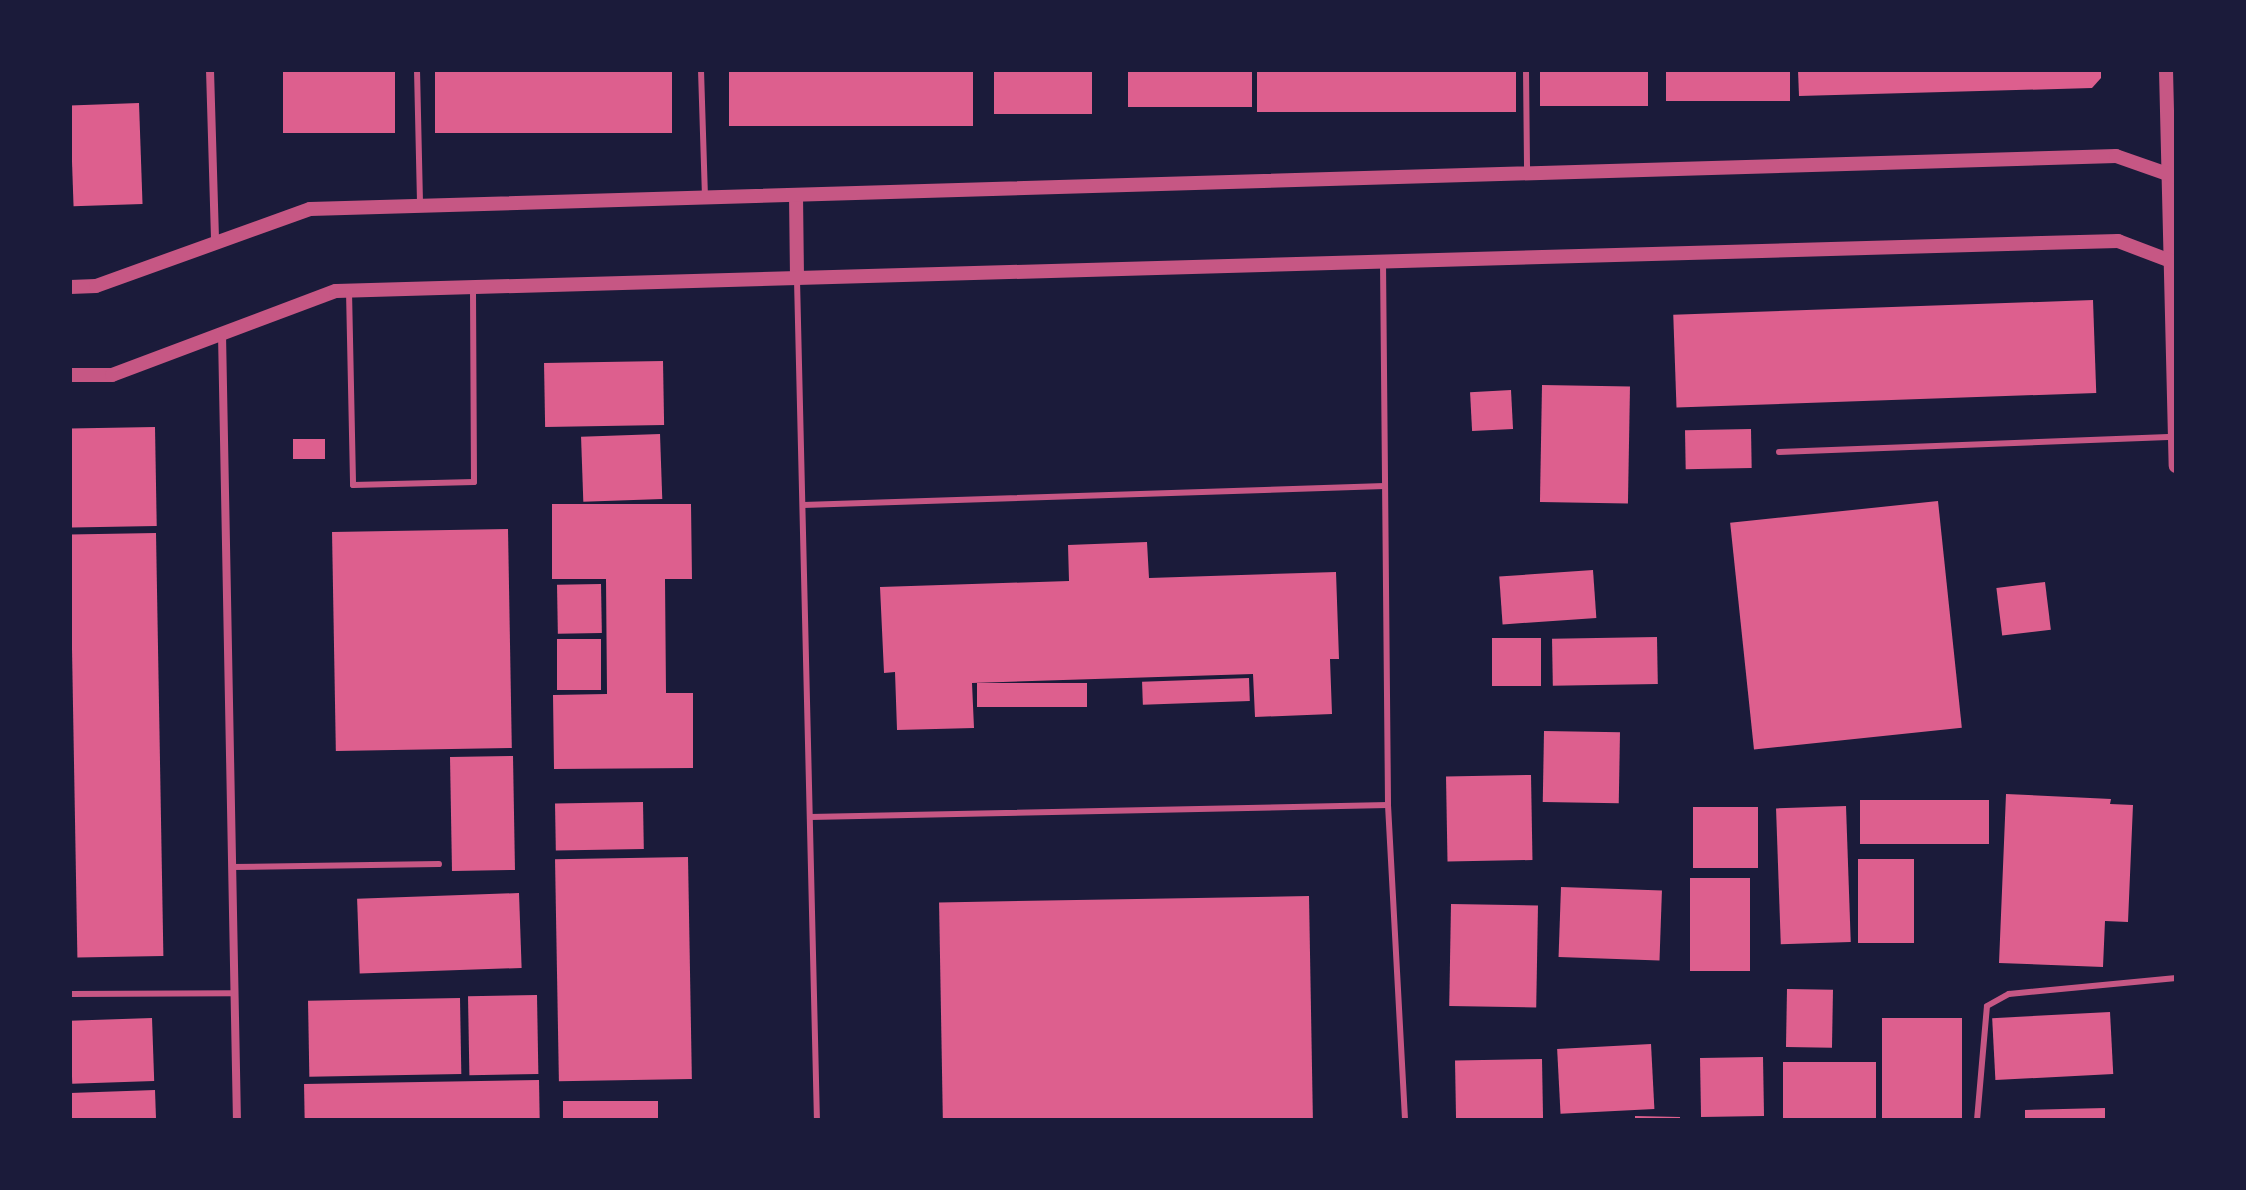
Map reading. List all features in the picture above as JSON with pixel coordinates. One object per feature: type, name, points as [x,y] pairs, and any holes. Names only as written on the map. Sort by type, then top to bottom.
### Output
[{"type":"street","points":[[210,70],[215,243]]},
{"type":"street","points":[[2166,70],[2172,177],[2176,466]]},
{"type":"street","points":[[70,287],[96,286],[310,209],[2116,156],[2172,177]]},
{"type":"street","points":[[796,195],[797,278]]},
{"type":"street","points":[[70,375],[112,375],[349,291],[2118,241],[2173,263]]},
{"type":"street","points":[[222,334],[237,1120]]},
{"type":"lane","points":[[417,70],[420,206]]},
{"type":"lane","points":[[701,70],[705,198]]},
{"type":"lane","points":[[1526,70],[1527,173]]},
{"type":"lane","points":[[1383,262],[1388,805],[1405,1120]]},
{"type":"lane","points":[[797,278],[817,1120]]},
{"type":"lane","points":[[349,291],[353,485],[474,482],[473,287]]},
{"type":"lane","points":[[1779,452],[2175,437]]},
{"type":"lane","points":[[803,505],[1385,486]]},
{"type":"lane","points":[[810,817],[1388,805]]},
{"type":"lane","points":[[232,867],[439,864]]},
{"type":"lane","points":[[1977,1120],[1987,1006],[2009,994],[2176,978]]},
{"type":"lane","points":[[70,994],[235,993]]},
{"type":"building","points":[[283,70],[395,70],[395,133],[283,133]]},
{"type":"building","points":[[435,70],[672,70],[672,133],[435,133]]},
{"type":"building","points":[[729,70],[973,70],[973,126],[729,126]]},
{"type":"building","points":[[994,70],[1092,70],[1092,114],[994,114]]},
{"type":"building","points":[[1128,70],[1252,70],[1252,107],[1128,107]]},
{"type":"building","points":[[1257,70],[1516,70],[1516,112],[1257,112]]},
{"type":"building","points":[[1540,70],[1648,70],[1648,106],[1540,106]]},
{"type":"building","points":[[1666,70],[1790,70],[1790,101],[1666,101]]},
{"type":"building","points":[[1798,70],[2101,70],[2101,78],[2092,88],[1799,96]]},
{"type":"building","points":[[139,103],[143,204],[74,206],[70,105]]},
{"type":"building","points":[[2093,300],[2096,393],[1677,408],[1673,315]]},
{"type":"building","points":[[663,361],[664,425],[545,427],[544,363]]},
{"type":"building","points":[[1542,385],[1630,387],[1628,504],[1540,502]]},
{"type":"building","points":[[1511,390],[1513,429],[1472,431],[1470,392]]},
{"type":"building","points":[[155,427],[157,526],[72,527],[70,428]]},
{"type":"building","points":[[1751,429],[1752,468],[1686,469],[1685,430]]},
{"type":"building","points":[[660,434],[662,499],[583,502],[581,437]]},
{"type":"building","points":[[293,439],[325,439],[325,459],[293,459]]},
{"type":"building","points":[[1938,501],[1962,728],[1754,750],[1730,523]]},
{"type":"building","points":[[552,504],[691,504],[692,579],[665,579],[666,693],[693,693],[693,768],[554,769],[553,695],[607,694],[606,579],[552,579]]},
{"type":"building","points":[[508,529],[512,748],[336,751],[332,532]]},
{"type":"building","points":[[156,533],[163,956],[77,957],[70,535]]},
{"type":"building","points":[[1147,542],[1149,578],[1336,572],[1339,659],[1330,659],[1332,714],[1255,717],[1253,674],[972,683],[974,728],[897,730],[895,672],[884,673],[880,587],[1069,581],[1068,545]]},
{"type":"building","points":[[1593,570],[1596,618],[1503,624],[1499,577]]},
{"type":"building","points":[[2045,582],[2051,630],[2002,636],[1996,588]]},
{"type":"building","points":[[601,584],[602,633],[558,634],[557,585]]},
{"type":"building","points":[[1657,637],[1658,684],[1553,686],[1552,639]]},
{"type":"building","points":[[1492,638],[1541,638],[1541,686],[1492,686]]},
{"type":"building","points":[[557,639],[601,639],[601,690],[557,690]]},
{"type":"building","points":[[1249,678],[1250,701],[1143,705],[1142,682]]},
{"type":"building","points":[[977,683],[1087,683],[1087,707],[977,707]]},
{"type":"building","points":[[1544,731],[1620,732],[1619,803],[1543,802]]},
{"type":"building","points":[[513,756],[515,870],[452,871],[450,757]]},
{"type":"building","points":[[1531,775],[1532,860],[1447,861],[1446,776]]},
{"type":"building","points":[[2006,794],[2111,799],[2110,804],[2133,805],[2128,922],[2105,921],[2103,967],[1999,963]]},
{"type":"building","points":[[1860,800],[1989,800],[1989,844],[1860,844]]},
{"type":"building","points":[[643,802],[644,849],[556,851],[555,804]]},
{"type":"building","points":[[1846,806],[1851,942],[1781,944],[1776,808]]},
{"type":"building","points":[[1693,807],[1758,807],[1758,868],[1693,868]]},
{"type":"building","points":[[688,857],[692,1079],[559,1081],[555,859]]},
{"type":"building","points":[[1858,859],[1914,859],[1914,943],[1858,943]]},
{"type":"building","points":[[1690,878],[1750,878],[1750,971],[1690,971]]},
{"type":"building","points":[[1561,887],[1662,891],[1659,960],[1559,957]]},
{"type":"building","points":[[519,893],[522,968],[360,974],[357,899]]},
{"type":"building","points":[[1309,896],[1313,1120],[943,1120],[939,902]]},
{"type":"building","points":[[1451,904],[1538,906],[1536,1008],[1449,1006]]},
{"type":"building","points":[[1787,989],[1833,990],[1832,1048],[1786,1047]]},
{"type":"building","points":[[537,995],[538,1074],[469,1075],[468,996]]},
{"type":"building","points":[[460,998],[461,1074],[309,1077],[308,1001]]},
{"type":"building","points":[[2110,1012],[2113,1074],[1995,1080],[1992,1018]]},
{"type":"building","points":[[152,1018],[154,1081],[72,1084],[70,1021]]},
{"type":"building","points":[[1882,1018],[1962,1018],[1962,1120],[1882,1120]]},
{"type":"building","points":[[1651,1044],[1654,1109],[1561,1114],[1557,1049]]},
{"type":"building","points":[[1763,1057],[1764,1116],[1701,1117],[1700,1058]]},
{"type":"building","points":[[1542,1059],[1543,1120],[1456,1120],[1455,1061]]},
{"type":"building","points":[[1783,1062],[1876,1062],[1876,1120],[1783,1120]]},
{"type":"building","points":[[539,1080],[540,1120],[305,1120],[304,1084]]},
{"type":"building","points":[[155,1090],[156,1120],[71,1120],[70,1093]]},
{"type":"building","points":[[563,1101],[658,1101],[658,1120],[563,1120]]},
{"type":"building","points":[[2105,1108],[2105,1120],[2025,1120],[2025,1110]]},
{"type":"building","points":[[1635,1116],[1680,1117],[1680,1120],[1635,1120]]}]
